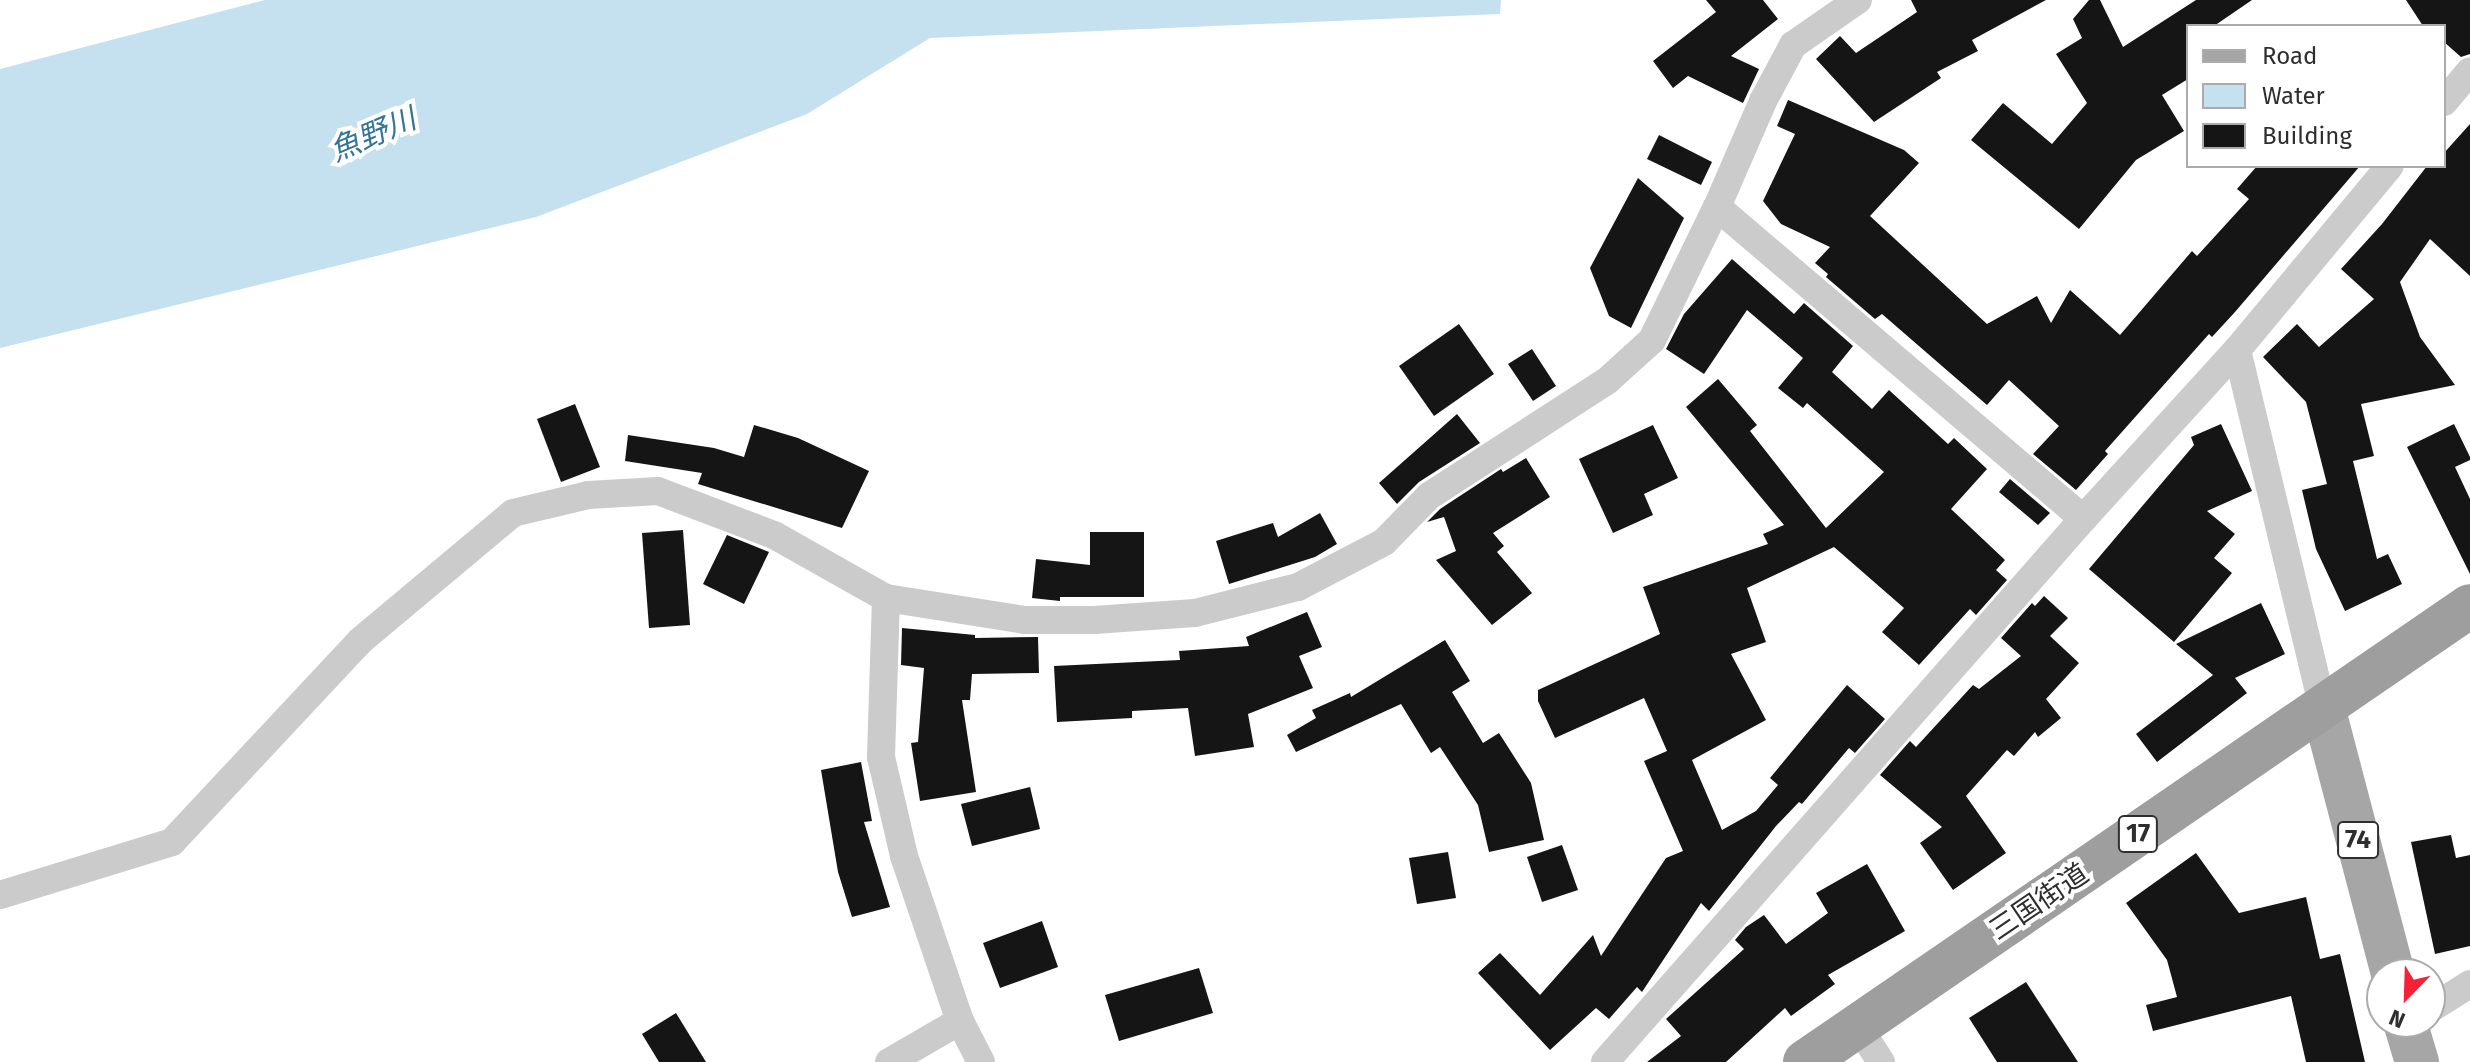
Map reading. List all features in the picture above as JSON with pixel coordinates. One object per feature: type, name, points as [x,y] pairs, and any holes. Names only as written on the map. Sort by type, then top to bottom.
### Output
[{"type":"highway","name":"三国街道","points":[[1805,1062],[2470,606]]},
{"type":"main road","name":"74","points":[[2323,707],[2389,958]]},
{"type":"street","points":[[0,895],[172,842],[360,641],[513,513],[588,495],[658,491],[774,535],[886,598],[1025,620],[1094,620],[1195,613],[1298,587],[1384,542],[1429,496],[1608,380],[1652,340],[1717,207],[1763,101],[1793,45],[1858,0]]},
{"type":"street","points":[[2446,100],[2470,71]]},
{"type":"street","points":[[1605,1062],[2083,519],[2237,350],[2388,168]]},
{"type":"street","points":[[1717,207],[2083,519]]},
{"type":"street","points":[[2237,350],[2323,707]]},
{"type":"street","points":[[886,598],[881,757],[904,856],[960,1021],[981,1062]]},
{"type":"street","points":[[2446,1003],[2470,984]]},
{"type":"street","points":[[889,1062],[960,1021]]},
{"type":"street","points":[[1858,1026],[1881,1062]]},
{"type":"water","name":"魚野川","points":[[265,0],[1501,0],[1500,14],[930,38],[807,114],[536,217],[0,348],[0,69]]},
{"type":"building","points":[[1706,0],[1763,0],[1778,19],[1731,56],[1759,69],[1743,103],[1688,76],[1673,88],[1653,61],[1716,12]]},
{"type":"building","points":[[1911,0],[2046,0],[1972,40],[1978,51],[1937,72],[1941,78],[1874,122],[1816,59],[1840,36],[1856,53],[1917,12]]},
{"type":"building","points":[[2089,0],[2100,0],[2123,47],[2196,0],[2252,0],[2217,24],[2186,24],[2186,80],[2162,95],[2184,131],[2136,160],[2079,229],[1971,140],[2003,103],[2052,144],[2087,103],[2056,54],[2082,38],[2073,19]]},
{"type":"building","points":[[2406,0],[2470,0],[2470,54],[2461,57],[2446,44],[2446,24],[2422,24]]},
{"type":"building","points":[[1788,100],[1904,150],[1919,163],[1870,216],[1987,324],[2037,296],[2051,323],[2070,290],[2120,335],[2192,251],[2197,256],[2249,199],[2237,189],[2255,168],[2358,168],[2235,312],[2212,337],[2209,334],[2105,451],[2108,454],[2076,490],[2033,454],[2059,426],[2009,380],[1987,405],[1882,314],[1875,319],[1826,277],[1828,274],[1815,263],[1830,247],[1781,224],[1763,201],[1795,134],[1777,126]]},
{"type":"building","points":[[2470,124],[2470,276],[2430,239],[2400,282],[2420,337],[2455,385],[2361,404],[2374,456],[2353,461],[2377,559],[2388,554],[2402,584],[2345,611],[2316,549],[2302,490],[2327,484],[2306,402],[2263,357],[2297,324],[2319,347],[2374,299],[2341,269],[2382,224],[2425,168],[2446,168],[2446,151]]},
{"type":"building","points":[[1659,135],[1712,162],[1701,185],[1647,159]]},
{"type":"building","points":[[1638,178],[1684,218],[1631,328],[1609,316],[1590,268]]},
{"type":"building","points":[[1732,259],[1794,314],[1804,303],[1853,346],[1832,372],[1872,409],[1889,390],[1948,444],[1954,438],[1987,469],[1951,509],[2005,560],[1996,570],[2007,580],[1976,615],[1970,609],[1919,665],[1882,632],[1904,608],[1834,547],[1747,588],[1766,642],[1731,654],[1766,720],[1692,760],[1722,830],[1756,811],[1778,785],[1770,778],[1847,685],[1885,719],[1855,753],[1849,748],[1802,804],[1799,802],[1776,826],[1709,911],[1701,903],[1642,992],[1637,987],[1609,1019],[1596,1008],[1550,1050],[1478,973],[1500,953],[1540,995],[1593,935],[1601,956],[1666,858],[1683,851],[1644,761],[1667,751],[1644,698],[1555,738],[1538,701],[1538,690],[1660,634],[1643,587],[1768,544],[1763,534],[1784,525],[1686,407],[1718,379],[1757,425],[1750,431],[1826,528],[1884,472],[1807,403],[1803,408],[1778,388],[1803,358],[1747,310],[1704,374],[1666,349],[1684,314]]},
{"type":"building","points":[[1459,324],[1494,374],[1434,416],[1399,366]]},
{"type":"building","points":[[1532,349],[1556,386],[1533,401],[1508,364]]},
{"type":"building","points":[[575,404],[600,467],[561,482],[537,419]]},
{"type":"building","points":[[1457,414],[1480,443],[1419,482],[1397,504],[1379,483]]},
{"type":"building","points":[[2221,424],[2252,491],[2207,511],[2235,534],[2214,558],[2232,573],[2174,642],[2089,569],[2194,445],[2191,437]]},
{"type":"building","points":[[2454,424],[2470,457],[2470,460],[2455,467],[2470,499],[2470,574],[2407,447]]},
{"type":"building","points":[[754,425],[798,438],[869,471],[842,528],[698,484],[702,473],[625,461],[628,435],[714,448],[744,457]]},
{"type":"building","points":[[1653,425],[1678,478],[1644,494],[1653,515],[1613,533],[1579,459]]},
{"type":"building","points":[[1526,458],[1550,497],[1493,533],[1504,546],[1497,552],[1532,593],[1492,625],[1436,560],[1456,551],[1444,517],[1427,522],[1440,509],[1501,469],[1503,472]]},
{"type":"building","points":[[2010,479],[2050,513],[2038,525],[1999,492]]},
{"type":"building","points":[[1320,513],[1337,544],[1315,557],[1229,584],[1216,541],[1273,523],[1278,537]]},
{"type":"building","points":[[683,530],[690,625],[649,628],[642,533]]},
{"type":"building","points":[[1090,532],[1144,532],[1144,597],[1060,597],[1060,601],[1032,598],[1036,559],[1090,565]]},
{"type":"building","points":[[727,535],[769,552],[744,604],[703,584]]},
{"type":"building","points":[[2044,596],[2068,618],[2050,636],[2079,663],[2046,699],[2061,718],[2038,737],[2035,732],[2014,756],[2007,750],[1966,796],[2006,853],[1953,890],[1920,843],[1942,827],[1880,775],[1910,741],[1916,747],[1973,685],[1979,689],[2021,656],[2001,638],[2032,603],[2035,606]]},
{"type":"building","points":[[2261,603],[2285,654],[2235,678],[2247,693],[2157,762],[2136,734],[2213,675],[2176,644]]},
{"type":"building","points":[[1307,612],[1322,647],[1299,656],[1313,688],[1248,714],[1254,747],[1195,756],[1188,708],[1132,711],[1132,718],[1057,722],[1054,666],[1180,660],[1179,651],[1249,646],[1246,637]]},
{"type":"building","points":[[902,628],[975,635],[975,638],[1038,637],[1039,673],[972,674],[970,700],[962,700],[976,792],[920,801],[911,743],[918,742],[924,668],[901,665]]},
{"type":"building","points":[[1445,640],[1470,681],[1452,692],[1483,743],[1499,733],[1531,783],[1544,840],[1489,852],[1478,805],[1440,747],[1431,753],[1401,704],[1296,752],[1287,735],[1316,718],[1312,710],[1350,693],[1351,697]]},
{"type":"building","points":[[861,762],[872,821],[864,822],[890,907],[852,917],[838,872],[821,770]]},
{"type":"building","points":[[1030,787],[1040,829],[972,846],[961,804]]},
{"type":"building","points":[[2451,835],[2456,858],[2470,855],[2470,946],[2435,954],[2411,842]]},
{"type":"building","points":[[1562,845],[1578,890],[1542,902],[1527,857]]},
{"type":"building","points":[[1448,852],[1456,898],[1417,904],[1409,858]]},
{"type":"building","points":[[2196,853],[2239,913],[2306,897],[2320,959],[2340,954],[2365,1062],[2306,1062],[2291,996],[2153,1031],[2146,1005],[2177,997],[2167,960],[2126,903]]},
{"type":"building","points":[[1867,864],[1905,931],[1828,975],[1835,984],[1791,1016],[1785,1008],[1726,1062],[1647,1062],[1681,1036],[1666,1019],[1744,949],[1735,940],[1746,927],[1764,915],[1786,944],[1828,913],[1816,893]]},
{"type":"building","points":[[1042,921],[1058,967],[1000,988],[983,943]]},
{"type":"building","points":[[1199,968],[1213,1013],[1119,1041],[1105,995]]},
{"type":"building","points":[[2026,982],[2078,1062],[1997,1062],[1969,1018]]},
{"type":"building","points":[[676,1013],[706,1062],[659,1062],[642,1034]]}]
